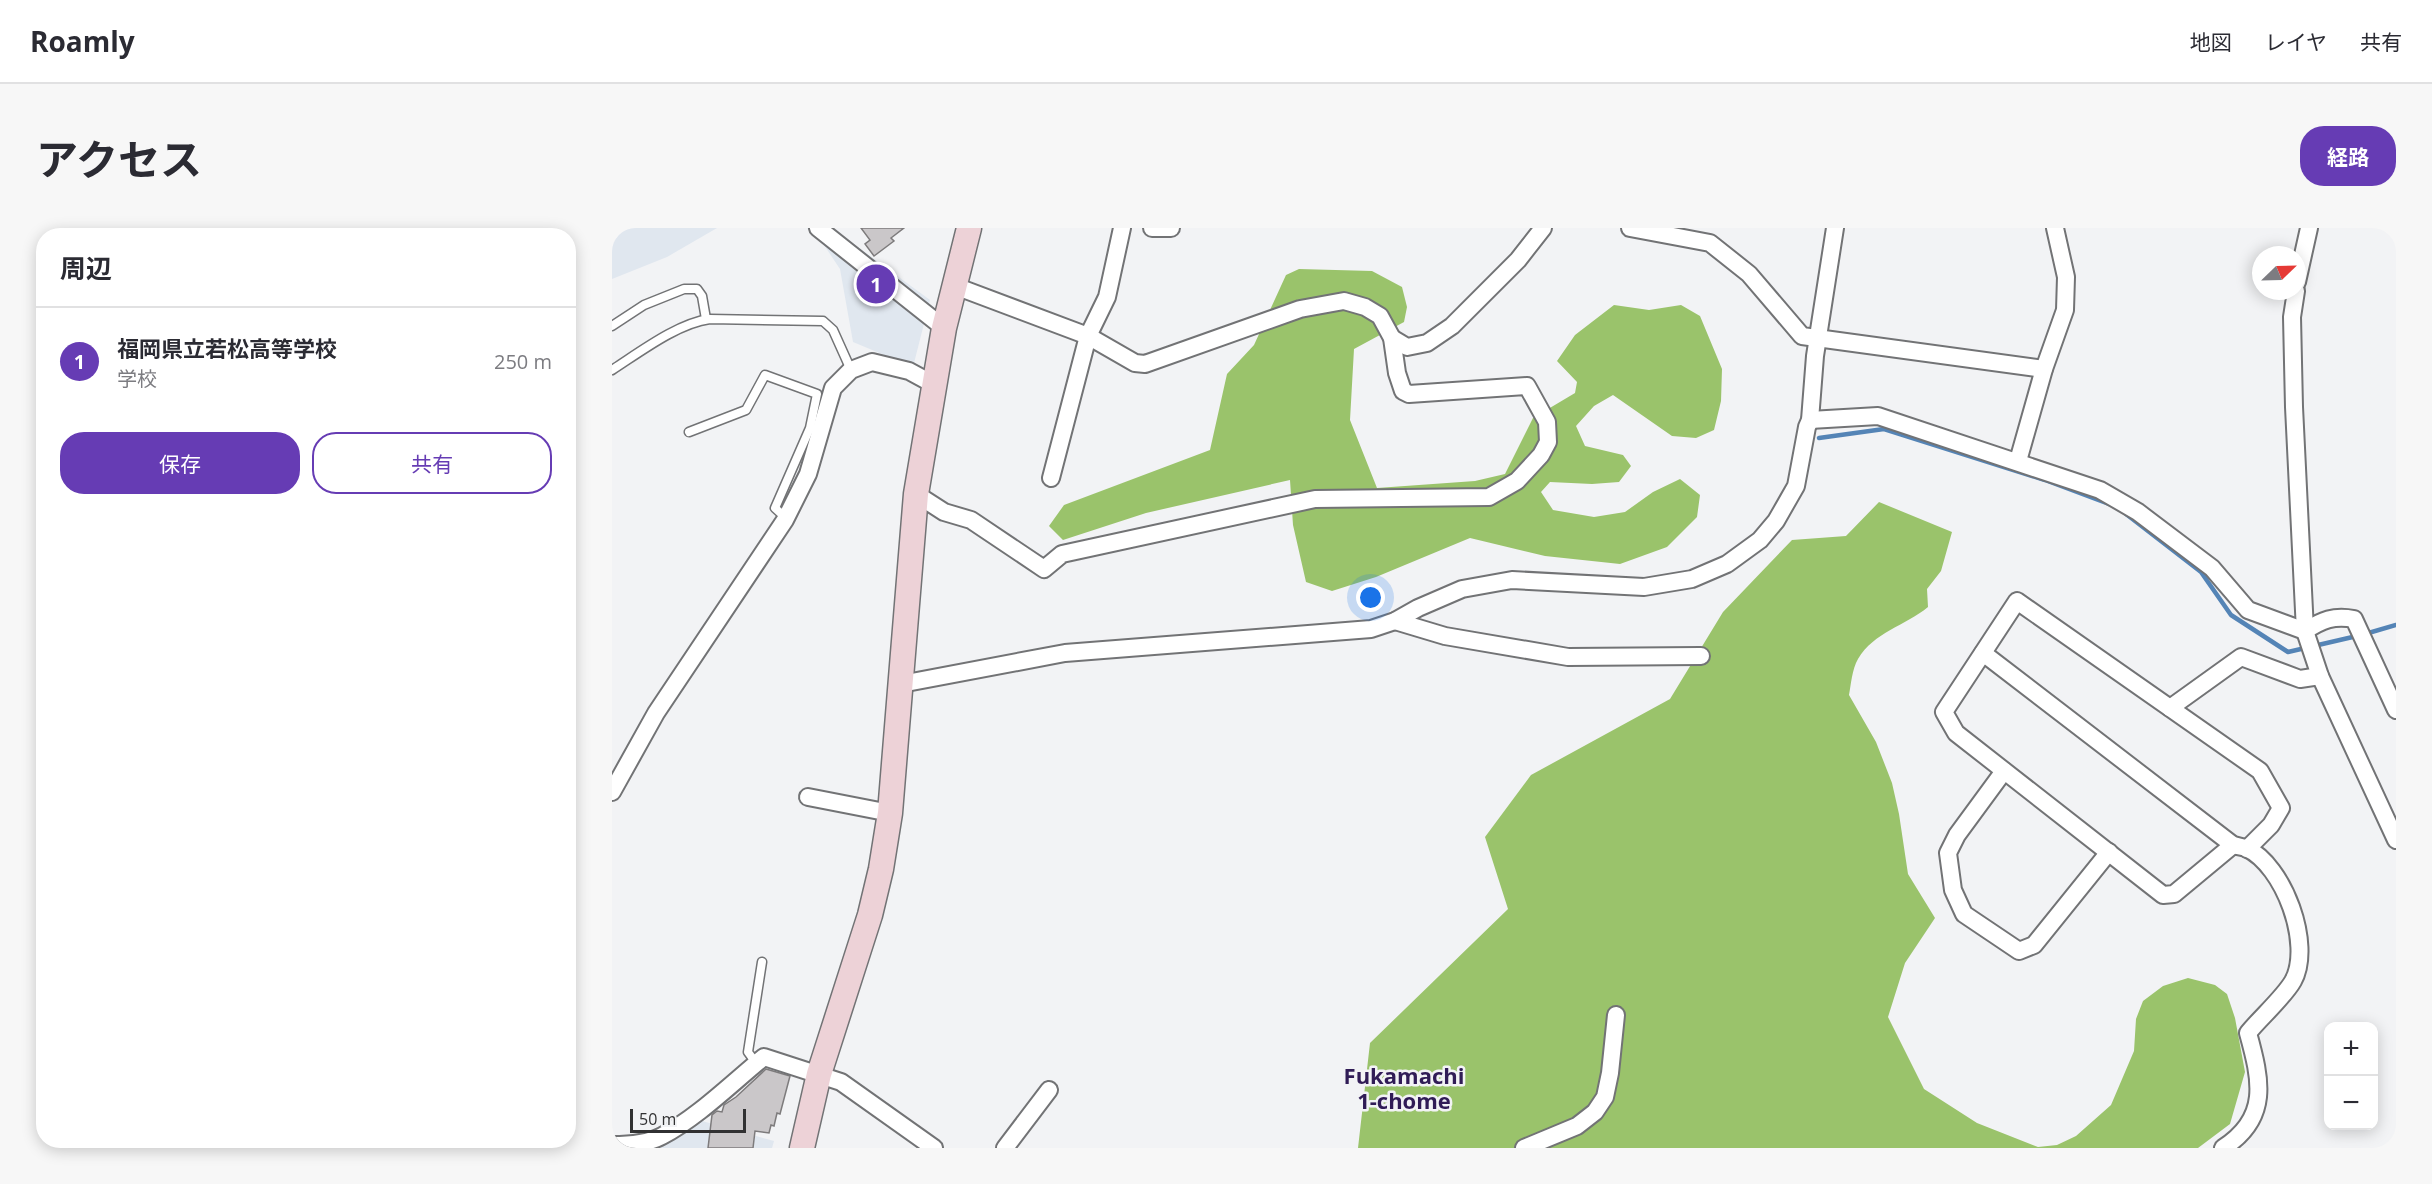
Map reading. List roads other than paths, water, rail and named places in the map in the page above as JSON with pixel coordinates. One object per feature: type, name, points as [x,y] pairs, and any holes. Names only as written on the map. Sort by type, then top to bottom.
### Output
[{"type":"street","points":[[819,228],[944,328]]},
{"type":"street","points":[[802,1148],[819,1074],[870,915],[881,869],[890,813],[916,494],[944,328],[969,228]]},
{"type":"street","points":[[1051,478],[1088,336],[1107,297],[1122,228]]},
{"type":"street","points":[[1152,228],[1171,228]]},
{"type":"street","points":[[1392,338],[1407,347],[1427,343],[1452,326],[1518,260],[1543,228]]},
{"type":"street","points":[[1630,228],[1710,243],[1749,274],[1802,336],[2044,369]]},
{"type":"street","points":[[901,684],[1065,653],[1371,629],[1395,621],[1418,608],[1462,589],[1512,580],[1644,587],[1692,579],[1727,564],[1760,540],[1776,521],[1796,486],[1810,420],[1815,356],[1820,337],[1835,228]]},
{"type":"street","points":[[2018,462],[2044,369],[2065,310],[2066,277],[2055,228]]},
{"type":"street","points":[[2305,246],[2309,228]]},
{"type":"street","points":[[916,494],[944,512],[971,520],[1044,569],[1062,554],[1315,499],[1489,497],[1517,481],[1541,455],[1548,442],[1547,422],[1527,386],[1409,394],[1403,391],[1397,373],[1392,338],[1380,316],[1365,307],[1344,301],[1300,309],[1145,364],[1135,363],[1088,336],[955,286]]},
{"type":"street","points":[[2295,300],[2292,317],[2294,407],[2305,631],[2320,676],[2396,840]]},
{"type":"street","points":[[612,792],[656,713],[786,518],[807,474],[833,388],[851,370],[872,362],[909,372],[933,384]]},
{"type":"street","points":[[1810,420],[1878,416],[2100,490],[2138,512],[2212,568],[2248,610],[2305,631]]},
{"type":"street","points":[[2017,601],[2260,771],[2281,808],[2271,825],[2174,894],[2163,895],[1956,733],[1944,712],[1983,653],[2017,601]]},
{"type":"street","points":[[2305,631],[2320,621],[2332,618],[2354,619],[2396,710]]},
{"type":"street","points":[[1395,621],[1445,636],[1568,657],[1701,656]]},
{"type":"street","points":[[1983,653],[2274,874],[2288,896],[2301,956],[2293,981],[2248,1033],[2256,1063],[2258,1102],[2247,1129],[2223,1148]]},
{"type":"street","points":[[2169,708],[2241,657],[2300,679],[2320,676]]},
{"type":"street","points":[[2004,771],[1957,835],[1948,853],[1953,891],[1964,914],[2019,951],[2034,945],[2109,852]]},
{"type":"street","points":[[808,797],[890,813]]},
{"type":"street","points":[[1524,1148],[1577,1126],[1595,1112],[1605,1097],[1616,1015]]},
{"type":"street","points":[[612,1145],[636,1144],[661,1137],[710,1102],[764,1057],[841,1082],[934,1148]]},
{"type":"street","points":[[1005,1148],[1049,1090]]},
{"type":"lane","points":[[612,326],[644,305],[684,289],[697,289],[702,296],[706,319]]},
{"type":"lane","points":[[612,370],[664,337],[706,319],[823,321],[833,330],[851,370]]},
{"type":"lane","points":[[689,432],[746,410],[765,375],[817,394],[810,428],[775,508],[786,518]]},
{"type":"lane","points":[[756,1063],[748,1052],[762,962]]},
{"type":"waterway","points":[[1819,438],[1884,429],[2045,480],[2109,504]]},
{"type":"waterway","points":[[2126,514],[2201,572],[2231,615],[2288,652],[2357,636]]},
{"type":"waterway","points":[[2365,634],[2396,625]]},
{"type":"place","name":"福岡県立若松高等学校","points":[[876,284]]},
{"type":"district","name":"Fukamachi 1-chome","points":[[1404,1088]]}]
